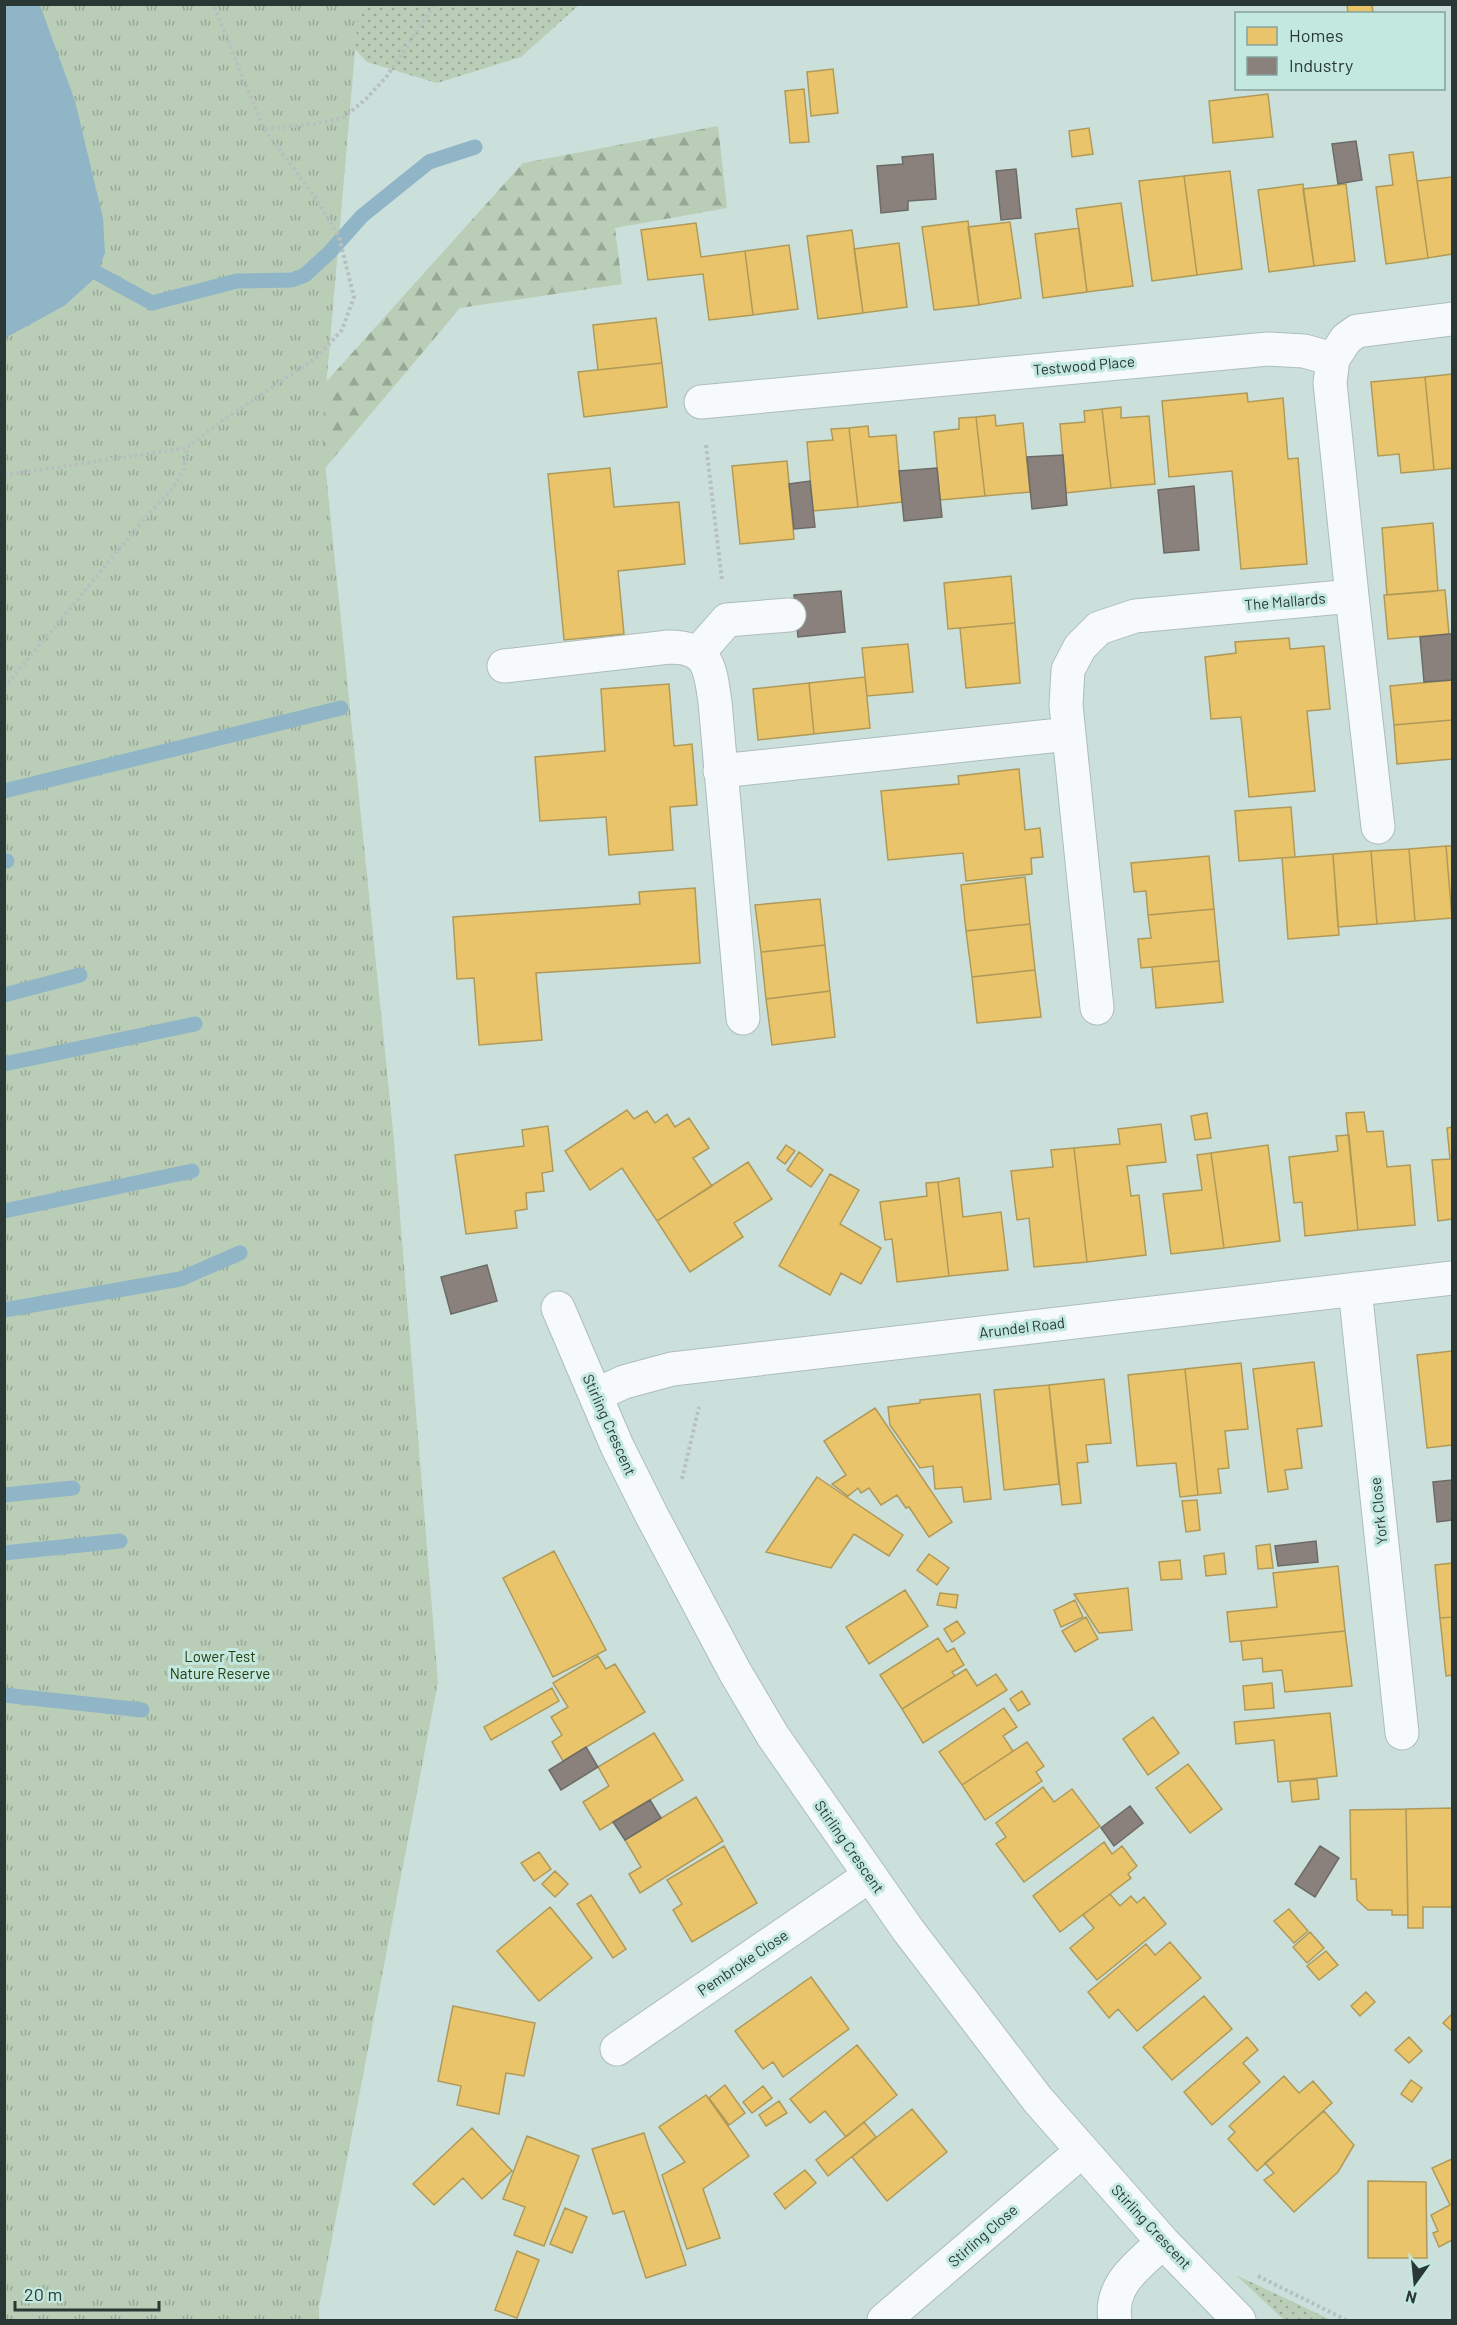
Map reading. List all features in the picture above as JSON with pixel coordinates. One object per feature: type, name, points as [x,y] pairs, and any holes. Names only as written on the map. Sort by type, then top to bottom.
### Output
[{"type":"street","points":[[1378,827],[1330,393],[1333,359],[1346,339],[1357,331],[1452,319]]},
{"type":"street","name":"Testwood Place","points":[[701,402],[1268,349],[1304,351],[1333,359]]},
{"type":"street","name":"The Mallards","points":[[1097,1008],[1066,705],[1068,670],[1080,647],[1099,628],[1135,616],[1352,596]]},
{"type":"street","points":[[698,653],[727,620],[789,615]]},
{"type":"street","points":[[504,666],[669,647],[684,647],[698,653],[706,660],[711,672],[715,702],[742,1018]]},
{"type":"street","points":[[720,771],[1069,734]]},
{"type":"street","name":"Arundel Road","points":[[596,1395],[624,1382],[672,1369],[1452,1278]]},
{"type":"street","name":"York Close","points":[[1355,1289],[1402,1733]]},
{"type":"street","name":"Stirling Crescent","points":[[558,1308],[617,1446],[735,1672],[773,1737],[869,1876],[1038,2100],[1163,2242],[1239,2320]]},
{"type":"street","name":"Pembroke Close","points":[[616,2049],[869,1876]]},
{"type":"street","name":"Stirling Close","points":[[884,2320],[1082,2151]]},
{"type":"street","points":[[1115,2320],[1114,2301],[1125,2278],[1163,2242]]},
{"type":"path","points":[[4,475],[187,448],[220,422],[316,358],[342,330],[354,297],[339,237],[318,201],[264,129],[213,4]]},
{"type":"path","points":[[264,129],[315,124],[344,117],[366,99],[387,76],[435,4]]},
{"type":"path","points":[[701,402],[727,620]]},
{"type":"path","points":[[4,688],[145,518],[173,488],[184,469],[187,448]]},
{"type":"path","points":[[681,1486],[699,1406]]},
{"type":"path","points":[[1206,2287],[1233,2262],[1286,2292],[1346,2320]]},
{"type":"green space","name":"Lower Test Nature Reserve","points":[[5,5],[359,5],[322,434],[393,1130],[438,1682],[319,2307],[319,2320],[5,2320]]},
{"type":"green space","points":[[313,5],[579,5],[521,57],[437,83],[367,62]]},
{"type":"green space","points":[[718,126],[727,208],[615,228],[622,284],[460,308],[262,543],[254,462],[523,163]]},
{"type":"green space","points":[[1236,2275],[1331,2320],[1284,2320]]},
{"type":"water","points":[[5,4],[40,5],[75,101],[103,218],[105,253],[94,279],[64,306],[5,338]]},
{"type":"building: Homes","points":[[1347,4],[1372,4],[1373,12],[1348,12]]},
{"type":"building: Homes","points":[[833,69],[838,113],[811,116],[807,72]]},
{"type":"building: Homes","points":[[804,89],[809,142],[790,143],[785,91]]},
{"type":"building: Homes","points":[[1268,94],[1273,137],[1213,143],[1209,101]]},
{"type":"building: Homes","points":[[1089,128],[1093,154],[1072,157],[1069,131]]},
{"type":"building: Homes","points":[[1413,152],[1428,258],[1386,264],[1376,187],[1393,185],[1389,155]]},
{"type":"building: Homes","points":[[1230,171],[1242,269],[1197,275],[1184,176]]},
{"type":"building: Homes","points":[[1184,176],[1197,275],[1152,281],[1139,181]]},
{"type":"building: Homes","points":[[1452,177],[1452,254],[1428,258],[1417,181]]},
{"type":"building: Homes","points":[[1303,184],[1314,266],[1269,272],[1258,190]]},
{"type":"building: Homes","points":[[1346,184],[1355,261],[1314,266],[1303,189]]},
{"type":"building: Homes","points":[[1121,203],[1133,286],[1087,292],[1076,209]]},
{"type":"building: Homes","points":[[968,221],[979,305],[934,310],[922,227]]},
{"type":"building: Homes","points":[[1010,222],[1021,298],[979,305],[968,227]]},
{"type":"building: Homes","points":[[696,223],[701,257],[745,251],[753,315],[709,320],[703,274],[648,280],[641,230]]},
{"type":"building: Homes","points":[[1079,228],[1087,292],[1043,298],[1035,234]]},
{"type":"building: Homes","points":[[852,230],[863,313],[818,319],[807,236]]},
{"type":"building: Homes","points":[[899,243],[907,307],[863,313],[854,249]]},
{"type":"building: Homes","points":[[789,245],[798,309],[753,315],[745,251]]},
{"type":"building: Homes","points":[[656,318],[662,363],[598,370],[593,325]]},
{"type":"building: Homes","points":[[662,363],[667,407],[584,417],[578,372]]},
{"type":"building: Homes","points":[[1452,374],[1452,468],[1434,470],[1425,377]]},
{"type":"building: Homes","points":[[1425,377],[1434,470],[1401,473],[1399,454],[1378,456],[1371,382]]},
{"type":"building: Homes","points":[[1247,393],[1248,402],[1283,398],[1288,459],[1298,458],[1307,564],[1241,569],[1232,471],[1169,477],[1162,401]]},
{"type":"building: Homes","points":[[1121,407],[1121,418],[1149,416],[1155,484],[1111,488],[1102,409]]},
{"type":"building: Homes","points":[[1102,409],[1111,488],[1066,493],[1060,424],[1085,422],[1084,411]]},
{"type":"building: Homes","points":[[995,415],[996,426],[1023,423],[1030,492],[985,496],[976,417]]},
{"type":"building: Homes","points":[[976,417],[985,496],[940,500],[934,432],[959,429],[959,418]]},
{"type":"building: Homes","points":[[868,426],[869,437],[896,435],[902,502],[858,507],[849,428]]},
{"type":"building: Homes","points":[[849,428],[858,507],[813,511],[807,442],[833,440],[831,429]]},
{"type":"building: Homes","points":[[787,461],[794,539],[740,544],[732,466]]},
{"type":"building: Homes","points":[[610,468],[614,507],[679,502],[685,564],[618,571],[624,634],[564,640],[548,474]]},
{"type":"building: Homes","points":[[1433,523],[1438,591],[1387,595],[1382,528]]},
{"type":"building: Homes","points":[[1011,576],[1015,623],[948,629],[944,583]]},
{"type":"building: Homes","points":[[1445,590],[1449,634],[1388,639],[1384,595]]},
{"type":"building: Homes","points":[[1015,623],[1020,683],[966,688],[960,628]]},
{"type":"building: Homes","points":[[1289,638],[1290,649],[1324,646],[1330,709],[1307,711],[1315,791],[1249,797],[1241,717],[1211,719],[1205,657],[1236,653],[1235,642]]},
{"type":"building: Homes","points":[[908,644],[913,692],[867,696],[862,648]]},
{"type":"building: Homes","points":[[865,677],[870,728],[814,734],[809,683]]},
{"type":"building: Homes","points":[[1452,680],[1452,720],[1394,725],[1390,686]]},
{"type":"building: Homes","points":[[809,683],[814,734],[758,740],[753,689]]},
{"type":"building: Homes","points":[[669,684],[674,746],[692,744],[697,805],[670,807],[673,850],[609,855],[606,817],[540,821],[535,757],[605,751],[601,689]]},
{"type":"building: Homes","points":[[1452,720],[1452,759],[1397,764],[1394,725]]},
{"type":"building: Homes","points":[[1019,769],[1025,830],[1040,828],[1043,857],[1031,858],[1032,874],[966,881],[963,853],[888,860],[881,791],[959,784],[958,776]]},
{"type":"building: Homes","points":[[1291,807],[1295,857],[1239,861],[1235,811]]},
{"type":"building: Homes","points":[[1446,846],[1452,846],[1452,918]]},
{"type":"building: Homes","points":[[1446,846],[1452,918],[1415,921],[1409,849]]},
{"type":"building: Homes","points":[[1409,849],[1415,921],[1377,924],[1371,851]]},
{"type":"building: Homes","points":[[1371,851],[1377,924],[1338,927],[1333,854]]},
{"type":"building: Homes","points":[[1333,854],[1339,935],[1288,939],[1282,858]]},
{"type":"building: Homes","points":[[1209,856],[1214,909],[1148,915],[1146,891],[1134,892],[1131,863]]},
{"type":"building: Homes","points":[[1025,877],[1030,924],[966,931],[961,885]]},
{"type":"building: Homes","points":[[695,888],[700,963],[536,973],[542,1040],[479,1045],[474,978],[457,979],[453,917],[640,904],[639,892]]},
{"type":"building: Homes","points":[[820,899],[825,945],[761,952],[755,905]]},
{"type":"building: Homes","points":[[1214,909],[1219,961],[1141,968],[1138,939],[1151,938],[1148,915]]},
{"type":"building: Homes","points":[[1030,924],[1035,970],[972,977],[966,931]]},
{"type":"building: Homes","points":[[825,945],[830,991],[766,999],[761,952]]},
{"type":"building: Homes","points":[[1219,961],[1223,1002],[1156,1008],[1152,967]]},
{"type":"building: Homes","points":[[1035,970],[1041,1017],[977,1023],[972,977]]},
{"type":"building: Homes","points":[[830,991],[835,1037],[772,1045],[766,999]]},
{"type":"building: Homes","points":[[627,1110],[634,1119],[647,1111],[655,1123],[667,1114],[675,1127],[689,1118],[709,1148],[693,1158],[712,1186],[657,1221],[622,1168],[590,1190],[565,1151]]},
{"type":"building: Homes","points":[[1364,1112],[1367,1132],[1383,1131],[1387,1167],[1410,1165],[1415,1225],[1358,1230],[1346,1113]]},
{"type":"building: Homes","points":[[1207,1113],[1211,1138],[1195,1140],[1191,1116]]},
{"type":"building: Homes","points":[[1161,1124],[1166,1162],[1127,1166],[1131,1196],[1139,1195],[1146,1255],[1087,1262],[1074,1148],[1120,1144],[1118,1129]]},
{"type":"building: Homes","points":[[548,1126],[553,1171],[542,1173],[544,1191],[526,1193],[527,1209],[515,1211],[517,1228],[466,1234],[455,1155],[524,1146],[522,1130]]},
{"type":"building: Homes","points":[[1452,1127],[1452,1219],[1438,1221],[1432,1160],[1450,1159],[1447,1128]]},
{"type":"building: Homes","points":[[1349,1135],[1358,1230],[1305,1236],[1302,1202],[1294,1203],[1289,1157],[1338,1151],[1336,1136]]},
{"type":"building: Homes","points":[[786,1145],[795,1151],[785,1164],[777,1158]]},
{"type":"building: Homes","points":[[1268,1145],[1280,1241],[1224,1248],[1211,1153]]},
{"type":"building: Homes","points":[[1074,1148],[1087,1262],[1034,1267],[1029,1218],[1017,1220],[1011,1171],[1053,1167],[1051,1150]]},
{"type":"building: Homes","points":[[799,1152],[823,1170],[811,1187],[787,1170]]},
{"type":"building: Homes","points":[[1211,1153],[1224,1248],[1171,1254],[1163,1194],[1202,1190],[1197,1155]]},
{"type":"building: Homes","points":[[748,1162],[772,1199],[734,1223],[743,1237],[690,1272],[657,1221]]},
{"type":"building: Homes","points":[[830,1174],[859,1190],[840,1224],[881,1248],[861,1284],[841,1273],[830,1295],[779,1266]]},
{"type":"building: Homes","points":[[959,1178],[963,1217],[1001,1212],[1008,1270],[949,1276],[938,1182]]},
{"type":"building: Homes","points":[[938,1182],[949,1276],[897,1282],[892,1239],[885,1240],[880,1202],[927,1196],[926,1183]]},
{"type":"building: Homes","points":[[1452,1351],[1452,1445],[1427,1448],[1417,1355]]},
{"type":"building: Homes","points":[[1314,1362],[1322,1426],[1297,1429],[1302,1468],[1285,1470],[1288,1489],[1268,1492],[1253,1369]]},
{"type":"building: Homes","points":[[1241,1363],[1248,1429],[1225,1431],[1229,1468],[1218,1469],[1221,1493],[1198,1495],[1185,1369]]},
{"type":"building: Homes","points":[[1185,1369],[1198,1495],[1180,1497],[1176,1463],[1137,1466],[1128,1375]]},
{"type":"building: Homes","points":[[1104,1379],[1111,1443],[1086,1445],[1088,1462],[1077,1463],[1081,1503],[1062,1505],[1049,1385]]},
{"type":"building: Homes","points":[[1049,1385],[1059,1484],[1004,1490],[994,1390]]},
{"type":"building: Homes","points":[[980,1394],[991,1499],[964,1502],[962,1487],[935,1489],[933,1466],[920,1468],[890,1425],[888,1407],[920,1403],[920,1400]]},
{"type":"building: Homes","points":[[875,1408],[952,1522],[929,1537],[909,1507],[906,1508],[897,1495],[881,1505],[869,1488],[861,1493],[858,1488],[848,1496],[832,1484],[846,1475],[824,1441]]},
{"type":"building: Homes","points":[[817,1477],[903,1535],[889,1556],[854,1534],[831,1568],[766,1552]]},
{"type":"building: Homes","points":[[1197,1500],[1200,1530],[1186,1532],[1182,1501]]},
{"type":"building: Homes","points":[[1270,1544],[1273,1568],[1258,1569],[1256,1546]]},
{"type":"building: Homes","points":[[554,1551],[606,1650],[553,1677],[503,1578]]},
{"type":"building: Homes","points":[[1224,1553],[1226,1574],[1206,1576],[1204,1556]]},
{"type":"building: Homes","points":[[929,1554],[949,1568],[937,1585],[917,1570]]},
{"type":"building: Homes","points":[[1180,1560],[1182,1579],[1161,1580],[1159,1562]]},
{"type":"building: Homes","points":[[1452,1563],[1452,1617],[1440,1618],[1435,1565]]},
{"type":"building: Homes","points":[[1338,1566],[1345,1631],[1230,1642],[1227,1612],[1277,1607],[1273,1573]]},
{"type":"building: Homes","points":[[1128,1588],[1132,1630],[1099,1633],[1074,1594]]},
{"type":"building: Homes","points":[[905,1590],[928,1626],[869,1664],[846,1627]]},
{"type":"building: Homes","points":[[940,1593],[958,1595],[956,1608],[937,1605]]},
{"type":"building: Homes","points":[[1075,1600],[1083,1617],[1061,1627],[1054,1610]]},
{"type":"building: Homes","points":[[1086,1617],[1098,1639],[1075,1652],[1062,1631]]},
{"type":"building: Homes","points":[[1452,1617],[1452,1675],[1446,1676],[1440,1618]]},
{"type":"building: Homes","points":[[957,1621],[965,1633],[952,1642],[944,1629]]},
{"type":"building: Homes","points":[[1345,1631],[1352,1686],[1285,1692],[1282,1670],[1263,1672],[1262,1658],[1243,1660],[1241,1641]]},
{"type":"building: Homes","points":[[938,1638],[947,1652],[954,1648],[964,1665],[952,1672],[955,1676],[902,1709],[880,1675]]},
{"type":"building: Homes","points":[[598,1656],[606,1669],[615,1664],[645,1712],[563,1761],[552,1742],[562,1735],[551,1717],[568,1707],[553,1683]]},
{"type":"building: Homes","points":[[966,1669],[977,1686],[996,1674],[1007,1690],[923,1743],[902,1709]]},
{"type":"building: Homes","points":[[1272,1683],[1274,1708],[1245,1710],[1243,1686]]},
{"type":"building: Homes","points":[[552,1688],[559,1701],[491,1740],[484,1727]]},
{"type":"building: Homes","points":[[1022,1691],[1030,1704],[1018,1711],[1010,1699]]},
{"type":"building: Homes","points":[[1004,1708],[1017,1727],[1003,1736],[1013,1751],[962,1785],[939,1752]]},
{"type":"building: Homes","points":[[1330,1713],[1337,1776],[1278,1782],[1274,1740],[1236,1744],[1234,1722]]},
{"type":"building: Homes","points":[[1153,1717],[1179,1753],[1148,1775],[1123,1739]]},
{"type":"building: Homes","points":[[654,1733],[683,1780],[600,1830],[583,1802],[609,1786],[598,1767]]},
{"type":"building: Homes","points":[[1027,1742],[1044,1766],[1036,1772],[1042,1781],[985,1820],[962,1785]]},
{"type":"building: Homes","points":[[1188,1764],[1222,1809],[1190,1833],[1156,1788]]},
{"type":"building: Homes","points":[[1317,1779],[1319,1799],[1292,1802],[1290,1781]]},
{"type":"building: Homes","points":[[1043,1787],[1054,1802],[1072,1789],[1100,1826],[1024,1882],[996,1844],[1006,1837],[996,1823]]},
{"type":"building: Homes","points":[[696,1797],[723,1841],[640,1893],[629,1874],[641,1867],[625,1840]]},
{"type":"building: Homes","points":[[1452,1808],[1452,1907],[1423,1907],[1423,1928],[1408,1928],[1406,1809]]},
{"type":"building: Homes","points":[[1406,1809],[1408,1915],[1392,1915],[1392,1910],[1368,1910],[1357,1900],[1356,1879],[1351,1879],[1350,1810]]},
{"type":"building: Homes","points":[[1104,1842],[1112,1854],[1122,1846],[1137,1866],[1128,1874],[1131,1878],[1060,1932],[1033,1896]]},
{"type":"building: Homes","points":[[724,1846],[757,1903],[692,1942],[673,1910],[682,1904],[667,1880]]},
{"type":"building: Homes","points":[[539,1852],[551,1869],[534,1881],[521,1863]]},
{"type":"building: Homes","points":[[555,1871],[568,1884],[555,1897],[542,1884]]},
{"type":"building: Homes","points":[[1110,1894],[1120,1906],[1131,1896],[1137,1903],[1144,1897],[1166,1924],[1097,1980],[1070,1948],[1094,1928],[1083,1915]]},
{"type":"building: Homes","points":[[591,1895],[626,1949],[613,1958],[577,1904]]},
{"type":"building: Homes","points":[[550,1907],[592,1958],[539,2001],[497,1951]]},
{"type":"building: Homes","points":[[1289,1909],[1308,1931],[1294,1943],[1274,1921]]},
{"type":"building: Homes","points":[[1310,1932],[1324,1948],[1307,1963],[1293,1947]]},
{"type":"building: Homes","points":[[1170,1942],[1201,1978],[1137,2031],[1118,2009],[1109,2018],[1088,1992],[1146,1944],[1155,1955]]},
{"type":"building: Homes","points":[[1326,1951],[1338,1965],[1319,1980],[1307,1966]]},
{"type":"building: Homes","points":[[811,1977],[849,2029],[783,2077],[773,2062],[763,2069],[735,2031]]},
{"type":"building: Homes","points":[[1366,1992],[1375,2002],[1360,2016],[1351,2006]]},
{"type":"building: Homes","points":[[1204,1996],[1232,2029],[1172,2080],[1143,2047]]},
{"type":"building: Homes","points":[[453,2006],[535,2023],[524,2076],[506,2073],[499,2114],[457,2105],[461,2086],[438,2081]]},
{"type":"building: Homes","points":[[1452,2014],[1452,2031],[1443,2023]]},
{"type":"building: Homes","points":[[1247,2037],[1258,2050],[1243,2063],[1260,2082],[1212,2125],[1184,2092]]},
{"type":"building: Homes","points":[[1409,2037],[1422,2051],[1409,2063],[1395,2050]]},
{"type":"building: Homes","points":[[857,2045],[897,2095],[846,2137],[825,2111],[810,2123],[790,2099]]},
{"type":"building: Homes","points":[[1284,2076],[1299,2093],[1313,2081],[1332,2103],[1257,2171],[1228,2139],[1235,2132],[1229,2126]]},
{"type":"building: Homes","points":[[1411,2080],[1422,2088],[1412,2102],[1401,2094]]},
{"type":"building: Homes","points":[[725,2085],[745,2113],[729,2125],[709,2098]]},
{"type":"building: Homes","points":[[763,2086],[772,2098],[752,2113],[743,2102]]},
{"type":"building: Homes","points":[[706,2095],[749,2156],[703,2189],[720,2238],[687,2249],[662,2175],[685,2162],[659,2127]]},
{"type":"building: Homes","points":[[779,2101],[787,2113],[766,2126],[759,2115]]},
{"type":"building: Homes","points":[[912,2109],[947,2152],[887,2201],[852,2157]]},
{"type":"building: Homes","points":[[1324,2111],[1354,2145],[1338,2172],[1294,2212],[1264,2180],[1274,2173],[1265,2163]]},
{"type":"building: Homes","points":[[864,2122],[876,2137],[828,2176],[816,2160]]},
{"type":"building: Homes","points":[[472,2128],[512,2171],[482,2199],[463,2178],[434,2205],[413,2184]]},
{"type":"building: Homes","points":[[644,2133],[686,2265],[646,2278],[624,2211],[613,2214],[592,2149]]},
{"type":"building: Homes","points":[[527,2136],[579,2156],[544,2246],[514,2235],[525,2207],[503,2199]]},
{"type":"building: Homes","points":[[1452,2159],[1452,2240],[1439,2247],[1433,2233],[1438,2231],[1431,2215],[1450,2205],[1432,2168]]},
{"type":"building: Homes","points":[[805,2170],[816,2183],[785,2209],[774,2194]]},
{"type":"building: Homes","points":[[1368,2181],[1426,2182],[1427,2258],[1368,2258]]},
{"type":"building: Homes","points":[[565,2208],[587,2217],[572,2253],[550,2244]]},
{"type":"building: Homes","points":[[517,2251],[539,2260],[517,2318],[495,2310]]},
{"type":"building: Industry","points":[[1356,141],[1362,180],[1338,184],[1332,144]]},
{"type":"building: Industry","points":[[933,154],[936,199],[908,201],[908,210],[881,213],[877,166],[903,164],[902,157]]},
{"type":"building: Industry","points":[[1016,169],[1021,218],[1001,220],[996,171]]},
{"type":"building: Industry","points":[[1063,455],[1067,505],[1032,509],[1027,457]]},
{"type":"building: Industry","points":[[937,468],[942,517],[904,521],[899,471]]},
{"type":"building: Industry","points":[[810,481],[815,527],[794,529],[789,484]]},
{"type":"building: Industry","points":[[1194,486],[1199,550],[1164,553],[1158,490]]},
{"type":"building: Industry","points":[[841,591],[845,632],[798,637],[794,595]]},
{"type":"building: Industry","points":[[1452,634],[1452,680],[1424,682],[1420,637]]},
{"type":"building: Industry","points":[[487,1265],[497,1301],[451,1314],[441,1277]]},
{"type":"building: Industry","points":[[1452,1480],[1452,1520],[1437,1522],[1433,1482]]},
{"type":"building: Industry","points":[[1316,1541],[1318,1562],[1278,1566],[1275,1546]]},
{"type":"building: Industry","points":[[586,1747],[598,1767],[561,1790],[549,1770]]},
{"type":"building: Industry","points":[[650,1800],[661,1818],[625,1840],[613,1822]]},
{"type":"building: Industry","points":[[1130,1806],[1143,1823],[1114,1846],[1101,1828]]},
{"type":"building: Industry","points":[[1320,1846],[1339,1858],[1315,1897],[1295,1884]]},
{"type":"waterway","points":[[97,273],[152,303],[237,281],[292,280],[305,275],[329,253],[362,216],[429,162],[475,147]]},
{"type":"waterway","points":[[4,791],[341,708]]},
{"type":"waterway","points":[[4,995],[80,975]]},
{"type":"waterway","points":[[4,1064],[195,1024]]},
{"type":"waterway","points":[[4,1211],[192,1171]]},
{"type":"waterway","points":[[4,1310],[180,1279],[240,1253]]},
{"type":"waterway","points":[[4,1495],[73,1488]]},
{"type":"waterway","points":[[4,1553],[120,1541]]},
{"type":"waterway","points":[[4,1695],[142,1710]]}]
